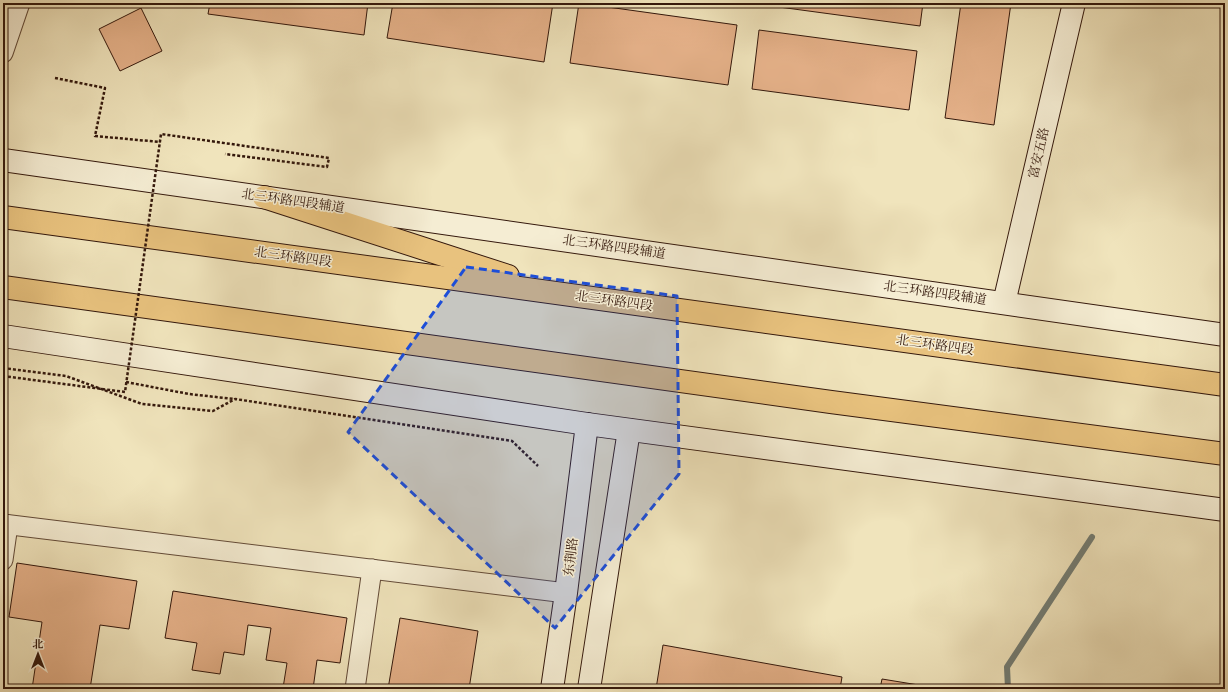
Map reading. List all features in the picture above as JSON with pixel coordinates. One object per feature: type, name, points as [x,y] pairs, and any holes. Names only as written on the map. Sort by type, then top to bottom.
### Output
[{"type":"highway","points":[[264,197],[562,294]]},
{"type":"highway","name":"北三环路四段","points":[[3,217],[1225,385]]},
{"type":"highway","points":[[3,287],[1225,454]]},
{"type":"main road","name":"富安五路","points":[[1004,303],[1074,3]]},
{"type":"main road","name":"北三环路四段辅道","points":[[3,160],[1225,335]]},
{"type":"main road","points":[[3,336],[629,430],[1225,510]]},
{"type":"main road","name":"东荆路","points":[[552,689],[566,593],[587,424]]},
{"type":"main road","points":[[588,689],[629,430]]},
{"type":"street","points":[[3,53],[20,3]]},
{"type":"street","points":[[3,560],[6,524],[566,593]]},
{"type":"street","points":[[355,689],[372,569]]},
{"type":"path","points":[[55,78],[105,88],[95,136],[160,142]]},
{"type":"path","points":[[3,376],[125,392],[161,134],[329,158],[328,167],[225,154]]},
{"type":"path","points":[[3,368],[66,376],[142,404],[213,411],[235,399]]},
{"type":"path","points":[[126,382],[189,394],[235,399],[512,440],[538,466]]},
{"type":"highlighted area","points":[[466,267],[677,296],[679,474],[555,628],[348,432]]},
{"type":"building","points":[[210,3],[368,3],[364,35],[208,14]]},
{"type":"building","points":[[393,3],[553,3],[544,62],[387,38]]},
{"type":"building","points":[[579,3],[737,25],[728,85],[570,63]]},
{"type":"building","points":[[764,3],[923,3],[920,26],[764,5]]},
{"type":"building","points":[[961,3],[1011,3],[994,125],[945,118]]},
{"type":"building","points":[[141,8],[162,51],[120,71],[99,29]]},
{"type":"building","points":[[759,30],[917,51],[909,110],[752,89]]},
{"type":"building","points":[[17,563],[137,581],[129,629],[100,625],[90,689],[32,689],[42,622],[9,617]]},
{"type":"building","points":[[173,591],[347,618],[340,663],[317,660],[313,689],[283,688],[287,663],[266,660],[271,628],[248,625],[244,655],[224,652],[220,674],[192,670],[197,643],[165,638]]},
{"type":"building","points":[[400,618],[478,631],[469,689],[388,689]]},
{"type":"building","points":[[663,645],[842,677],[840,689],[656,689]]},
{"type":"building","points":[[882,679],[943,689],[880,689]]},
{"type":"waterway","points":[[1008,689],[1007,667],[1092,537]]}]
